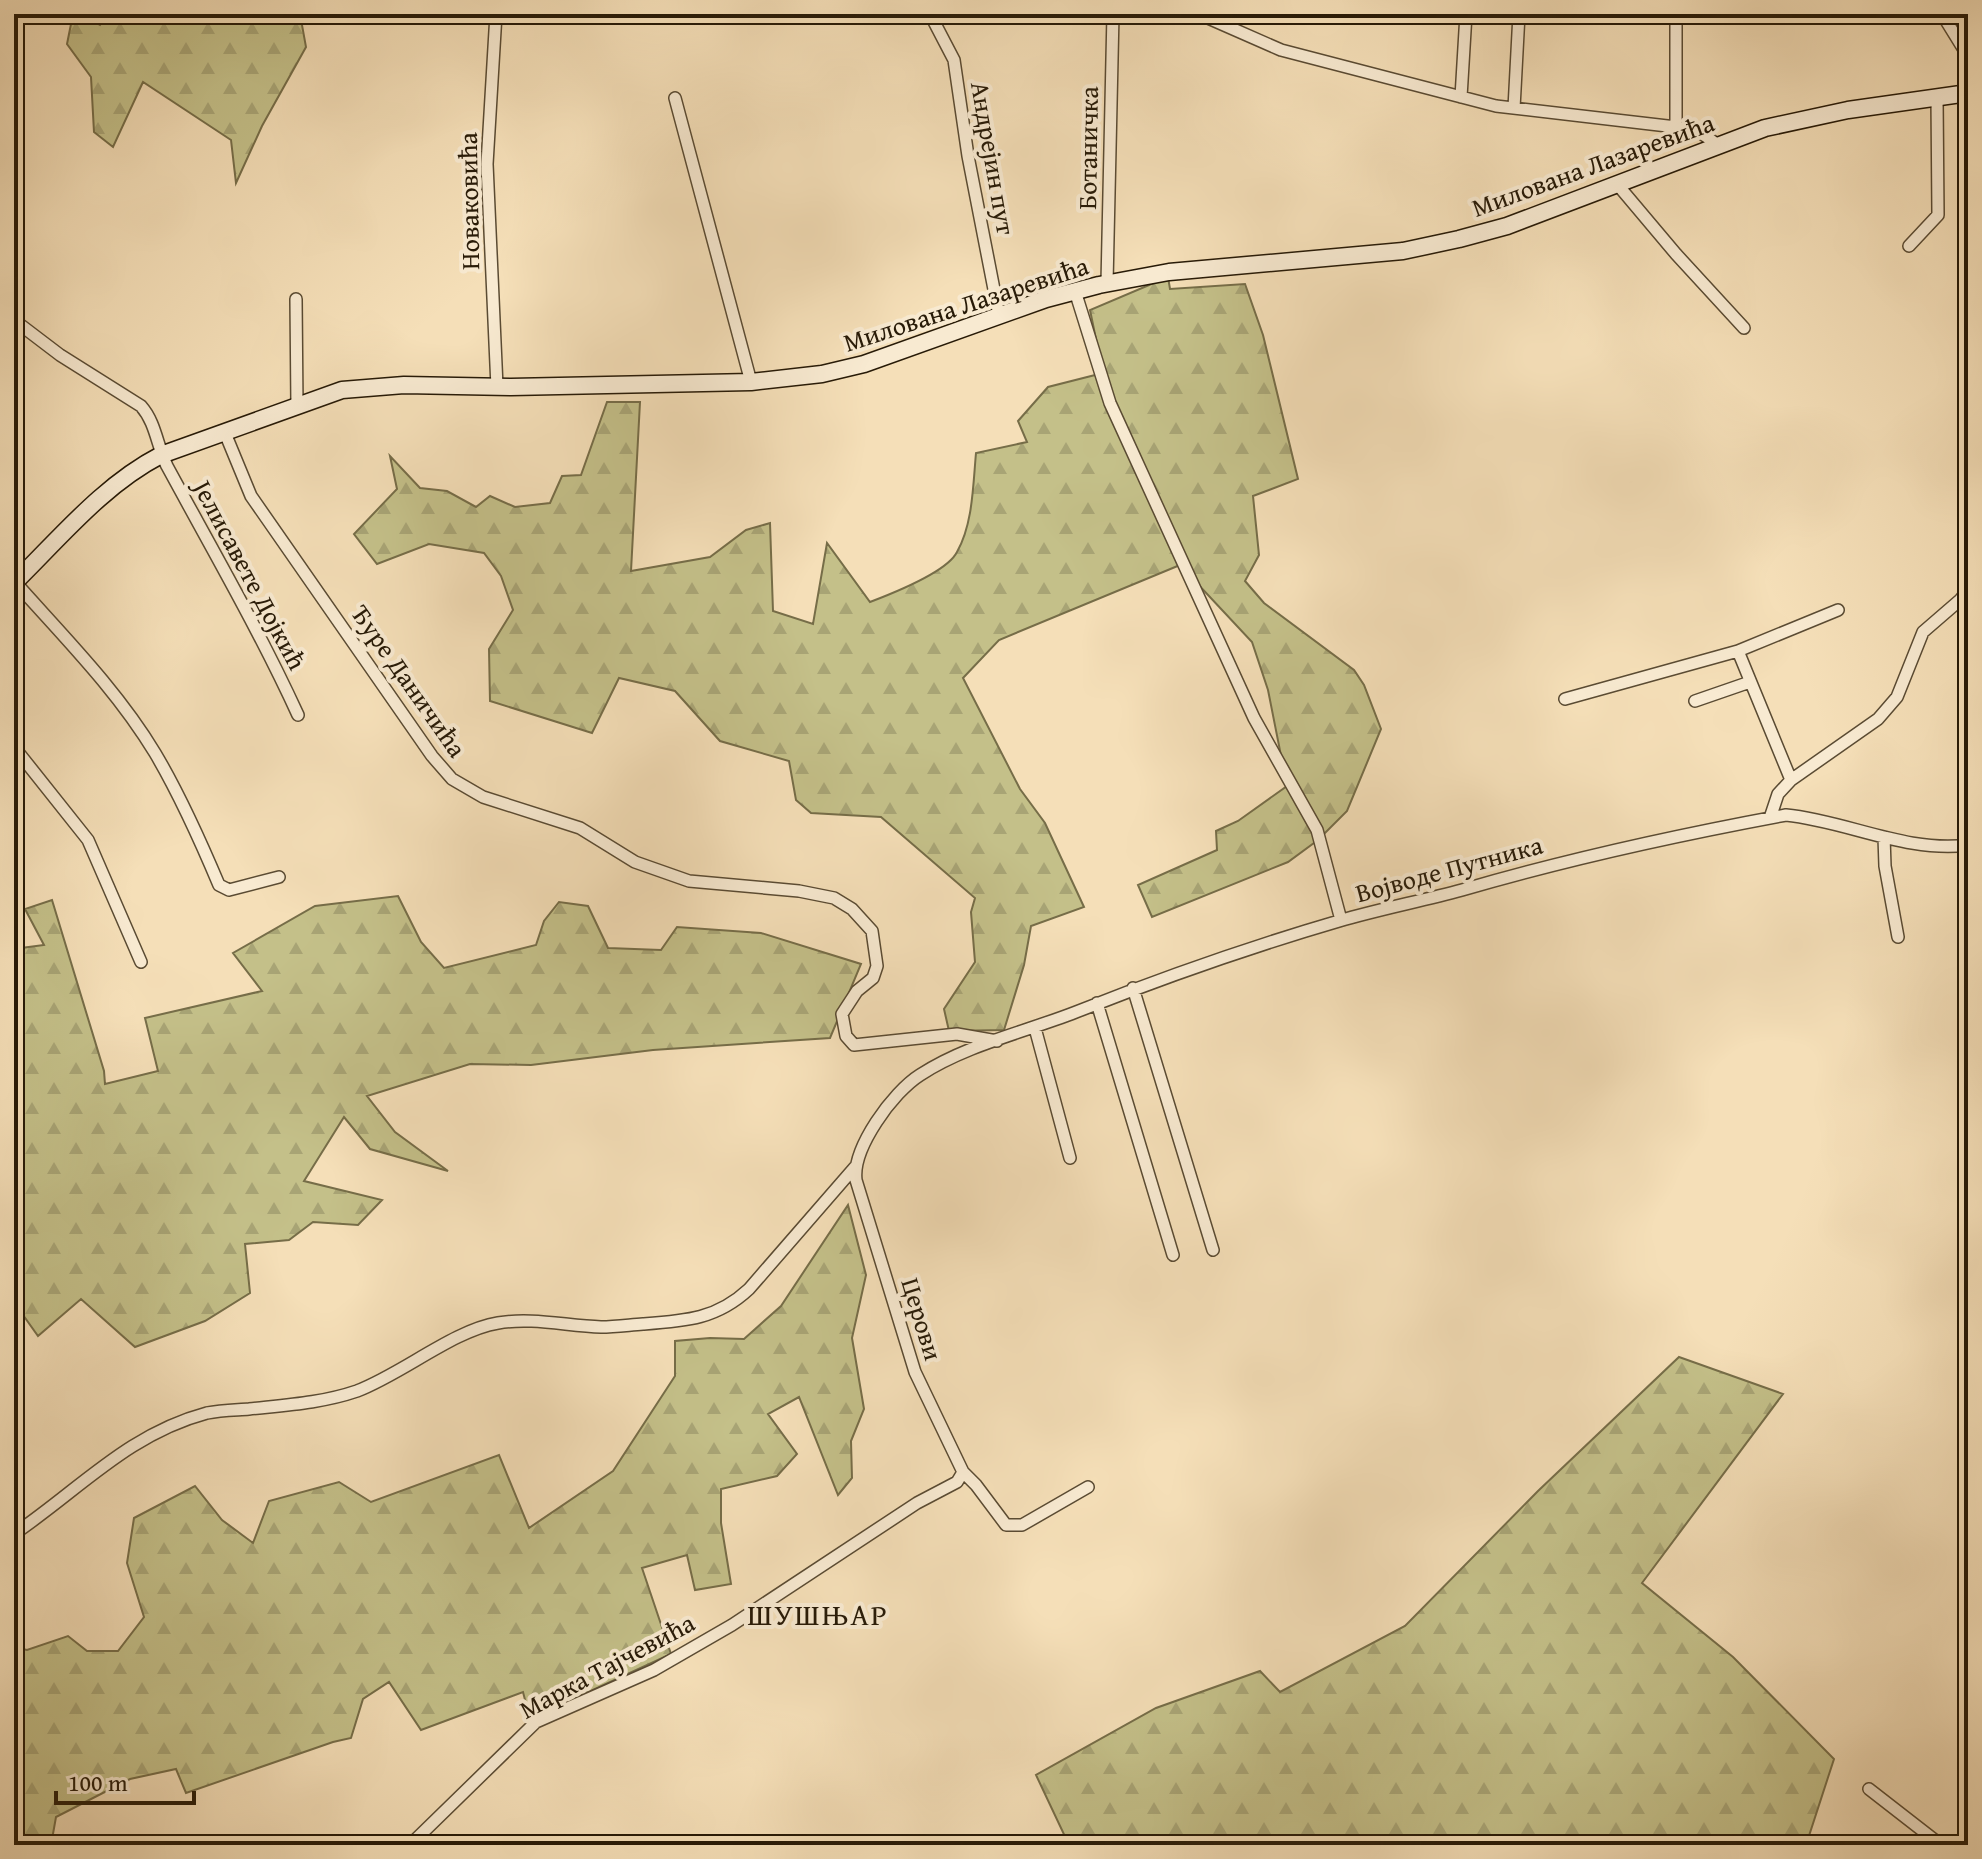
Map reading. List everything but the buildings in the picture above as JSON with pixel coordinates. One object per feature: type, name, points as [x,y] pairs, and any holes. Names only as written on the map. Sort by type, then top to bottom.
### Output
[{"type":"street","name":"Новаковића","points":[[496,14],[487,164],[497,387]]},
{"type":"street","name":"Андрејин пут","points":[[930,14],[954,60],[968,156],[999,315]]},
{"type":"street","name":"Ботаничка","points":[[1107,283],[1113,14]]},
{"type":"street","points":[[1461,97],[1466,14]]},
{"type":"street","points":[[1514,108],[1519,14]]},
{"type":"street","points":[[1676,14],[1676,127]]},
{"type":"street","points":[[1942,14],[1968,56]]},
{"type":"street","points":[[1201,15],[1281,50],[1461,97],[1514,108],[1676,127],[1701,133],[1718,145]]},
{"type":"street","name":"Милована Лазаревића","points":[[15,583],[113,487],[143,465],[161,455],[342,390],[404,385],[497,387],[751,382],[847,369],[999,315],[1107,283],[1169,272],[1403,251],[1507,226],[1765,128],[1848,110],[1968,93]]},
{"type":"street","points":[[675,98],[751,382]]},
{"type":"street","points":[[1909,246],[1935,222],[1938,215],[1937,98]]},
{"type":"street","points":[[1617,184],[1744,328]]},
{"type":"street","points":[[1075,291],[1110,403],[1254,718],[1317,830],[1341,920]]},
{"type":"street","points":[[296,299],[297,407]]},
{"type":"street","name":"Јелисавете Дојкић","points":[[14,320],[60,355],[141,406],[150,416],[161,455],[275,665],[298,715]]},
{"type":"street","name":"Ђуре Даничића","points":[[225,433],[251,496],[432,756],[452,779],[483,797],[580,828],[635,862],[689,881],[799,891],[834,898],[852,909],[872,931],[877,966],[873,978],[857,991],[842,1014],[846,1036],[854,1045],[957,1034],[998,1041]]},
{"type":"street","points":[[15,583],[102,680],[154,751],[190,818],[219,885],[229,890],[279,877]]},
{"type":"street","points":[[1770,818],[1778,794],[1791,780],[1878,719],[1897,697],[1923,632],[1968,590]]},
{"type":"street","points":[[1565,699],[1738,651],[1838,610]]},
{"type":"street","points":[[1738,651],[1791,780]]},
{"type":"street","points":[[1695,701],[1750,682]]},
{"type":"street","points":[[14,747],[88,840],[141,962]]},
{"type":"street","name":"Војводе Путника","points":[[855,1167],[877,1122],[895,1096],[919,1076],[956,1056],[1133,988],[1341,920],[1535,869],[1786,815],[1818,819],[1920,844],[1968,845]]},
{"type":"street","points":[[1884,837],[1885,866],[1898,937]]},
{"type":"street","points":[[1133,988],[1213,1250]]},
{"type":"street","points":[[1097,1003],[1173,1255]]},
{"type":"street","points":[[1035,1028],[1070,1158]]},
{"type":"street","points":[[14,1534],[112,1459],[154,1433],[183,1420],[212,1412],[310,1403],[342,1395],[382,1381],[468,1333],[497,1323],[534,1321],[602,1327],[692,1321],[721,1309],[749,1289],[855,1167]]},
{"type":"street","name":"Церови","points":[[855,1167],[856,1180],[915,1372],[963,1472],[1002,1522],[1014,1527],[1088,1487]]},
{"type":"street","name":"Марка Тајчевића","points":[[410,1845],[536,1722],[654,1670],[732,1625],[917,1503],[957,1482],[963,1472]]},
{"type":"street","points":[[1869,1789],[1941,1845]]},
{"type":"green space","points":[[73,14],[80,14],[100,25],[107,14],[300,14],[306,47],[262,126],[236,183],[231,140],[143,82],[113,147],[94,132],[91,77],[67,44]]},
{"type":"green space","points":[[1168,277],[1170,289],[1245,284],[1263,335],[1298,479],[1253,496],[1259,555],[1245,581],[1264,603],[1354,670],[1364,685],[1381,729],[1347,811],[1318,840],[1288,862],[1152,917],[1138,885],[1217,850],[1216,831],[1238,821],[1287,786],[1268,690],[1252,642],[1180,565],[999,640],[963,678],[1020,789],[1045,823],[1084,907],[1031,926],[1024,965],[1004,1030],[949,1031],[944,1009],[975,962],[971,912],[975,898],[881,817],[811,813],[796,800],[789,761],[720,741],[675,691],[619,678],[592,733],[490,701],[489,649],[513,610],[501,576],[484,553],[429,544],[377,564],[354,534],[397,489],[390,456],[420,488],[447,491],[476,507],[490,496],[515,507],[550,503],[562,476],[581,475],[607,402],[640,402],[631,571],[710,557],[746,530],[770,523],[773,611],[813,624],[827,543],[870,602],[918,582],[951,560],[962,541],[969,517],[976,453],[1027,442],[1018,421],[1048,387],[1103,373],[1090,310]]},
{"type":"green space","points":[[398,896],[421,942],[444,968],[536,945],[544,921],[559,902],[588,906],[608,948],[661,950],[677,927],[761,933],[861,964],[830,1038],[653,1050],[531,1065],[470,1064],[367,1096],[395,1132],[448,1171],[370,1149],[344,1117],[304,1181],[382,1200],[358,1225],[313,1222],[289,1240],[245,1244],[250,1293],[205,1321],[135,1347],[81,1299],[38,1336],[23,1315],[14,1328],[14,949],[44,945],[25,909],[52,900],[104,1071],[105,1084],[158,1071],[145,1018],[262,991],[233,953],[315,906]]},
{"type":"green space","points":[[848,1205],[866,1275],[852,1338],[864,1409],[851,1441],[852,1478],[838,1495],[799,1397],[768,1414],[797,1454],[777,1476],[721,1489],[721,1523],[731,1584],[695,1590],[687,1555],[642,1568],[671,1654],[530,1719],[523,1692],[421,1730],[389,1682],[363,1699],[351,1738],[186,1793],[176,1769],[130,1779],[56,1817],[51,1845],[14,1845],[14,1647],[27,1650],[68,1636],[87,1651],[118,1651],[144,1617],[127,1563],[134,1518],[195,1486],[222,1520],[253,1543],[269,1501],[339,1482],[371,1502],[499,1455],[529,1528],[613,1471],[675,1376],[675,1341],[744,1339],[781,1306]]},
{"type":"green space","points":[[1679,1357],[1783,1394],[1642,1583],[1733,1657],[1834,1759],[1806,1845],[1069,1845],[1036,1775],[1156,1708],[1260,1671],[1280,1692],[1405,1626],[1538,1491]]},
{"type":"district","name":"ШУШЊАР","points":[[818,1615]]}]
